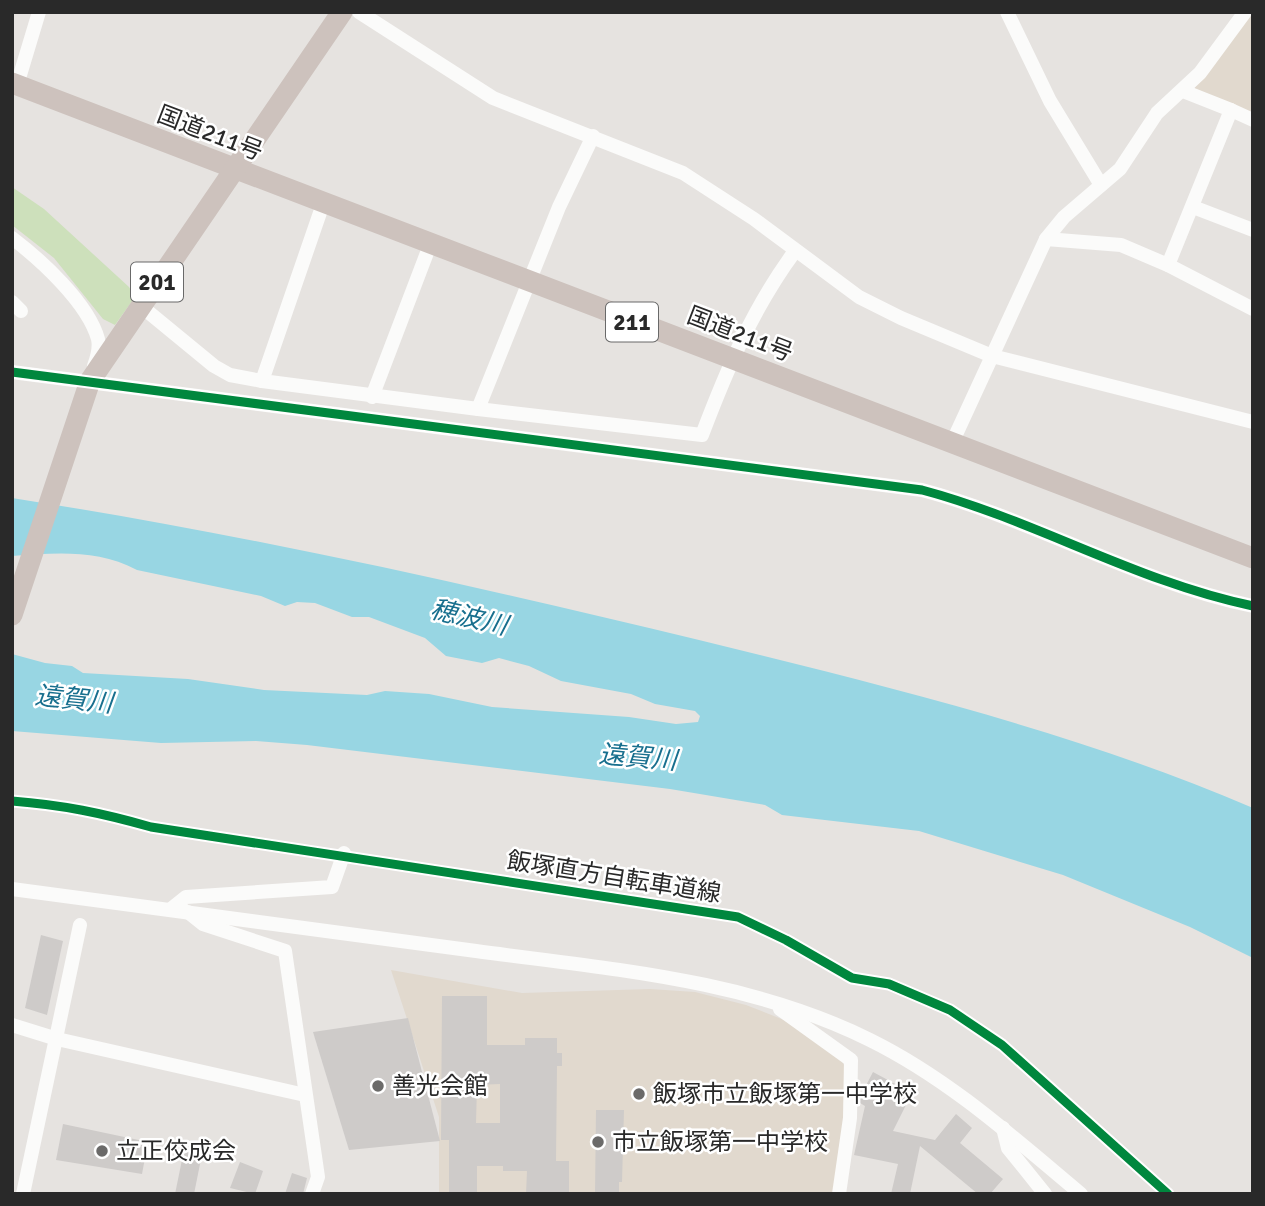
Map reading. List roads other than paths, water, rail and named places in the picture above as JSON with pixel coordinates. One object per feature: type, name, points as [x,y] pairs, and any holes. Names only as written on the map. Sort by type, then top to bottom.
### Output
[{"type":"highway","name":"201","points":[[12,615],[86,388],[342,12]]},
{"type":"highway","name":"国道211号","points":[[15,84],[235,171],[1253,558]]},
{"type":"street","points":[[15,84],[39,12]]},
{"type":"street","points":[[359,12],[493,98],[683,173],[754,219],[859,297],[992,356],[1253,422]]},
{"type":"street","points":[[1007,12],[1050,101],[1101,184]]},
{"type":"street","points":[[952,443],[1046,239],[1065,217],[1121,169],[1157,113],[1200,73],[1245,12]]},
{"type":"street","points":[[1183,91],[1253,120]]},
{"type":"street","points":[[1168,265],[1231,110]]},
{"type":"street","points":[[478,409],[528,283],[593,136]]},
{"type":"street","points":[[262,381],[323,204]]},
{"type":"street","points":[[1193,207],[1253,230]]},
{"type":"street","points":[[12,238],[71,294],[90,323],[98,340],[98,355],[86,388]]},
{"type":"street","points":[[1046,239],[1121,245],[1168,265],[1253,309]]},
{"type":"street","points":[[372,397],[430,245]]},
{"type":"street","points":[[141,306],[214,366],[230,375],[372,397],[702,435],[731,359],[757,306],[795,251]]},
{"type":"street","points":[[12,372],[86,388],[922,490],[978,505],[1138,572],[1219,599],[1253,606]]},
{"type":"street","points":[[171,909],[186,897],[332,887],[344,853]]},
{"type":"street","points":[[12,888],[639,973],[699,983],[772,1003],[869,1039],[938,1078],[1003,1128],[1081,1194]]},
{"type":"street","points":[[187,911],[203,924],[285,951],[318,1177],[312,1194]]},
{"type":"street","points":[[23,1194],[80,925]]},
{"type":"street","points":[[772,1003],[851,1060],[850,1118],[839,1194]]},
{"type":"street","points":[[12,1025],[57,1039],[306,1095]]},
{"type":"street","points":[[1003,1128],[1008,1148],[1021,1160],[1045,1194]]},
{"type":"water","points":[[12,498],[271,544],[699,640],[980,713],[1118,756],[1186,781],[1253,808],[1253,958],[1190,927],[1063,875],[919,831],[782,815],[765,805],[670,789],[307,745],[256,741],[161,743],[12,731],[12,654],[45,663],[72,666],[83,673],[188,679],[264,690],[367,695],[385,691],[429,694],[492,707],[629,717],[676,724],[698,722],[700,716],[695,711],[655,704],[631,694],[561,681],[529,666],[499,658],[482,663],[446,656],[425,638],[369,617],[352,617],[315,603],[297,602],[285,606],[261,596],[137,570],[122,563],[91,556],[12,556]]},
{"type":"place","name":"善光会館","points":[[378,1086]]},
{"type":"place","name":"飯塚市立飯塚第一中学校","points":[[639,1094]]},
{"type":"place","name":"市立飯塚第一中学校","points":[[598,1142]]},
{"type":"place","name":"立正佼成会","points":[[102,1151]]},
{"type":"water label","name":"穂波川","points":[[469,617]]},
{"type":"water label","name":"遠賀川","points":[[74,699]]},
{"type":"water label","name":"遠賀川","points":[[638,757]]}]
